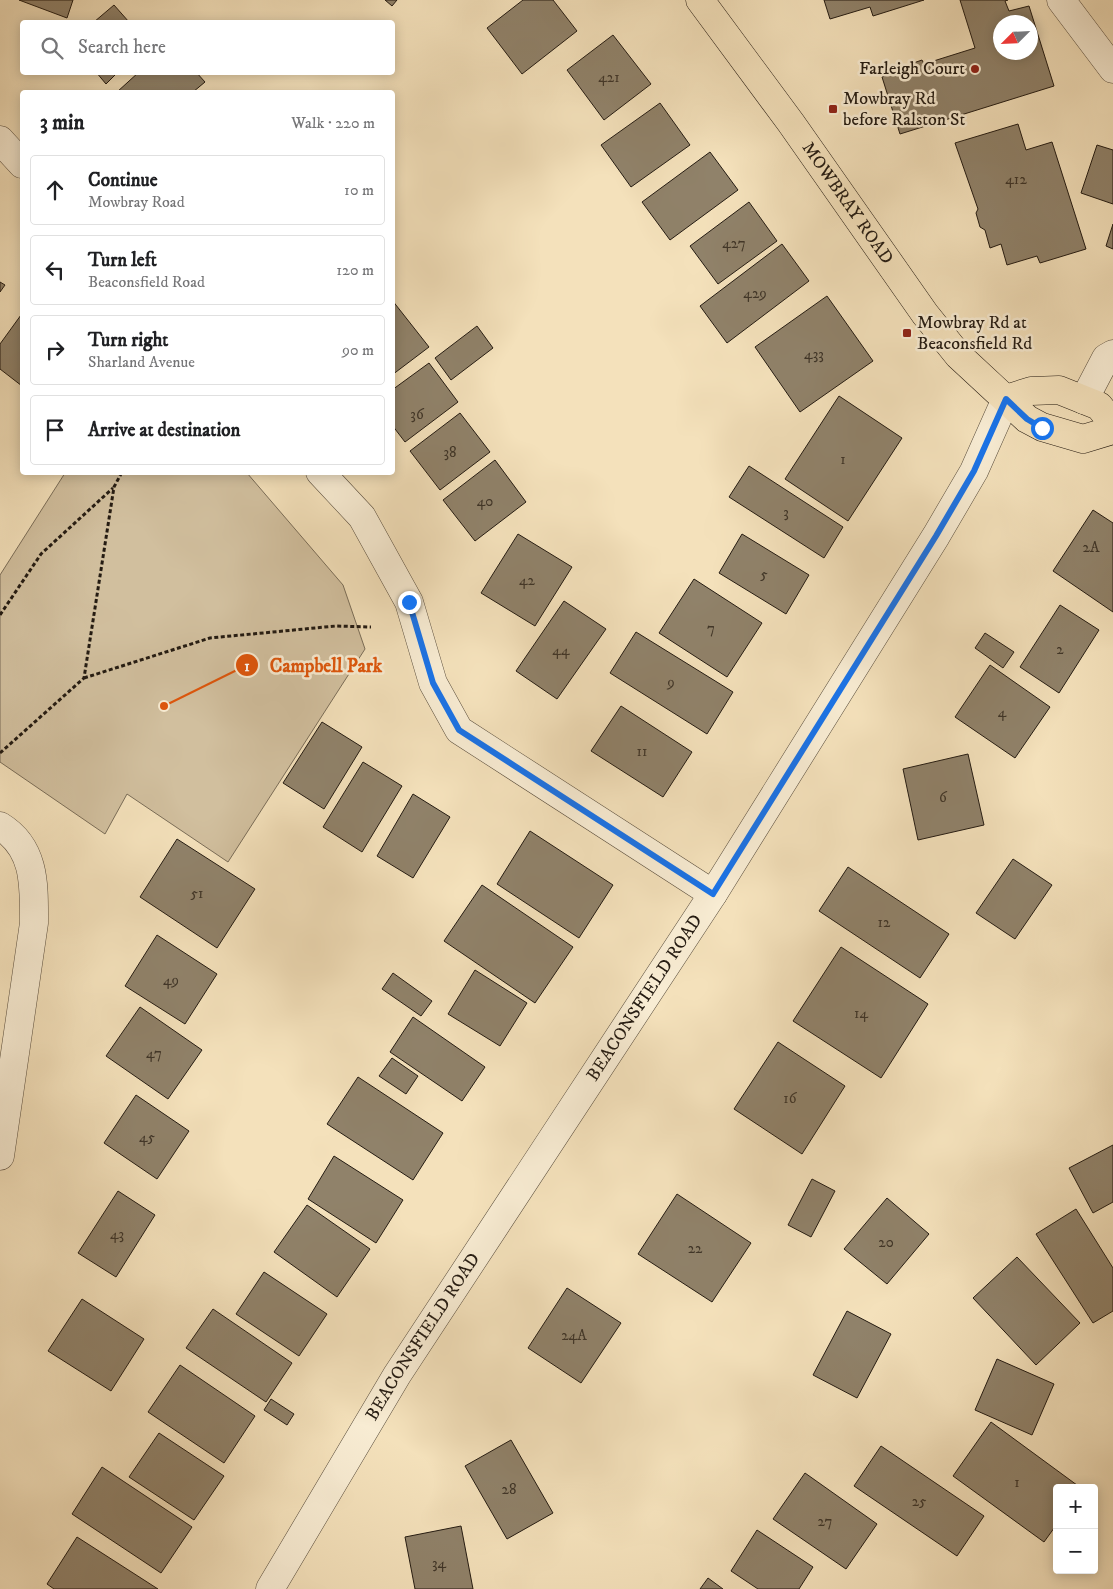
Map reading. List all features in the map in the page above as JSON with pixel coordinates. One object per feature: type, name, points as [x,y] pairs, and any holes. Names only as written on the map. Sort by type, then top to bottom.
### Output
[{"type":"main road","name":"MOWBRAY ROAD","points":[[700,0],[790,122],[925,314],[958,355],[1027,419],[1042,428],[1083,439],[1113,430]]},
{"type":"main road","points":[[1006,399],[1031,391],[1059,390],[1099,406],[1113,423]]},
{"type":"street","points":[[1061,0],[1113,69]]},
{"type":"street","points":[[0,140],[20,162]]},
{"type":"street","points":[[1084,400],[1106,358],[1113,354]]},
{"type":"street","points":[[1084,400],[1113,385]]},
{"type":"street","name":"BEACONSFIELD ROAD","points":[[270,1589],[397,1376],[713,894],[936,536],[974,471],[1006,399]]},
{"type":"street","points":[[323,475],[362,516],[409,602],[433,683],[459,730],[713,894]]},
{"type":"street","points":[[0,826],[10,832],[19,842],[26,854],[34,884],[34,923],[0,1156]]},
{"type":"path","points":[[84,678],[114,487],[120,475]]},
{"type":"path","points":[[0,615],[41,554],[114,487]]},
{"type":"path","points":[[0,753],[84,678],[210,638],[336,626],[371,627]]},
{"type":"shaded area","points":[[64,475],[249,475],[343,585],[365,649],[228,862],[127,794],[105,834],[0,762],[0,575]]},
{"type":"building","points":[[19,0],[73,0],[67,18]]},
{"type":"building","points":[[385,0],[397,0],[392,6]]},
{"type":"building","points":[[523,0],[553,0],[577,31],[522,74],[487,28]]},
{"type":"building","name":"Farleigh Court","points":[[824,0],[924,0],[873,16],[870,7],[830,19]]},
{"type":"building","name":"Farleigh Court","points":[[960,0],[1008,0],[1005,1],[1009,11],[1029,6],[1032,15],[993,15],[993,60],[1038,60],[1038,35],[1054,86],[900,134],[882,77],[902,71],[902,67],[922,60],[924,64],[975,48]]},
{"type":"building","points":[[114,5],[127,20],[96,20]]},
{"type":"building","points":[[613,35],[651,84],[604,120],[567,70]]},
{"type":"building","points":[[98,75],[115,75],[106,84]]},
{"type":"building","points":[[136,75],[199,75],[205,82],[195,90],[119,90]]},
{"type":"building","points":[[660,103],[690,145],[631,187],[601,145]]},
{"type":"building","points":[[1018,124],[1026,150],[1052,142],[1086,249],[1040,263],[1037,256],[1007,265],[1001,244],[990,248],[985,230],[980,227],[976,213],[978,209],[955,143]]},
{"type":"building","points":[[1097,145],[1113,150],[1113,204],[1081,193]]},
{"type":"building","points":[[710,152],[738,190],[670,240],[642,202]]},
{"type":"building","points":[[749,202],[777,241],[718,284],[690,246]]},
{"type":"building","points":[[1113,224],[1113,249],[1106,246]]},
{"type":"building","points":[[782,244],[809,281],[727,343],[700,306]]},
{"type":"building","points":[[0,282],[5,285],[0,292]]},
{"type":"building","points":[[827,296],[873,361],[800,412],[755,347]]},
{"type":"building","points":[[395,304],[429,347],[395,373]]},
{"type":"building","points":[[20,316],[20,384],[0,369],[0,344]]},
{"type":"building","points":[[477,326],[493,348],[451,380],[435,358]]},
{"type":"building","points":[[429,363],[458,402],[405,442],[395,429],[395,388]]},
{"type":"building","points":[[839,396],[902,438],[848,521],[785,479]]},
{"type":"building","points":[[460,413],[490,452],[440,490],[410,451]]},
{"type":"building","points":[[495,460],[526,502],[475,541],[443,500]]},
{"type":"building","points":[[749,466],[843,527],[824,558],[729,497]]},
{"type":"building","points":[[1093,510],[1113,523],[1113,612],[1053,571]]},
{"type":"building","points":[[518,534],[572,567],[535,626],[481,593]]},
{"type":"building","points":[[742,534],[809,575],[786,614],[719,573]]},
{"type":"building","points":[[694,579],[762,623],[727,677],[659,633]]},
{"type":"building","points":[[564,601],[606,629],[557,699],[516,671]]},
{"type":"building","points":[[1060,605],[1099,630],[1059,693],[1020,667]]},
{"type":"building","points":[[636,632],[733,692],[707,734],[610,673]]},
{"type":"building","points":[[985,633],[1014,652],[1003,668],[975,648]]},
{"type":"building","points":[[990,665],[1050,707],[1015,758],[955,717]]},
{"type":"building","points":[[621,706],[692,752],[663,797],[591,751]]},
{"type":"building","points":[[322,722],[362,747],[324,809],[283,783]]},
{"type":"building","points":[[968,754],[984,825],[918,840],[903,769]]},
{"type":"building","points":[[363,762],[402,786],[362,852],[323,827]]},
{"type":"building","points":[[413,794],[450,817],[413,878],[377,856]]},
{"type":"building","points":[[530,831],[613,885],[579,938],[497,884]]},
{"type":"building","points":[[177,839],[255,889],[217,948],[140,897]]},
{"type":"building","points":[[1013,859],[1052,885],[1015,939],[976,913]]},
{"type":"building","points":[[848,867],[949,934],[920,978],[819,911]]},
{"type":"building","points":[[482,885],[573,947],[535,1003],[444,941]]},
{"type":"building","points":[[157,935],[217,974],[185,1024],[125,986]]},
{"type":"building","points":[[841,947],[928,1004],[881,1078],[793,1021]]},
{"type":"building","points":[[475,970],[527,1003],[500,1046],[448,1014]]},
{"type":"building","points":[[393,973],[432,1001],[421,1016],[382,989]]},
{"type":"building","points":[[140,1007],[202,1050],[168,1099],[106,1056]]},
{"type":"building","points":[[413,1017],[485,1067],[462,1101],[390,1052]]},
{"type":"building","points":[[778,1042],[845,1086],[802,1154],[734,1109]]},
{"type":"building","points":[[392,1058],[418,1076],[406,1094],[379,1076]]},
{"type":"building","points":[[358,1077],[443,1133],[413,1180],[327,1124]]},
{"type":"building","points":[[136,1095],[189,1131],[157,1179],[104,1143]]},
{"type":"building","points":[[1113,1145],[1113,1202],[1093,1213],[1069,1168]]},
{"type":"building","points":[[334,1156],[403,1200],[376,1243],[308,1199]]},
{"type":"building","points":[[812,1179],[835,1191],[811,1237],[788,1225]]},
{"type":"building","points":[[118,1191],[155,1215],[116,1277],[78,1253]]},
{"type":"building","points":[[677,1194],[751,1243],[712,1302],[638,1254]]},
{"type":"building","points":[[887,1198],[929,1234],[887,1284],[844,1249]]},
{"type":"building","points":[[307,1205],[370,1249],[337,1297],[274,1252]]},
{"type":"building","points":[[1076,1209],[1113,1268],[1113,1311],[1093,1323],[1036,1234]]},
{"type":"building","points":[[1017,1257],[1080,1323],[1036,1365],[973,1298]]},
{"type":"building","points":[[264,1272],[327,1314],[299,1356],[236,1314]]},
{"type":"building","points":[[567,1288],[621,1323],[581,1383],[528,1348]]},
{"type":"building","points":[[82,1299],[144,1339],[111,1391],[48,1351]]},
{"type":"building","points":[[213,1309],[292,1363],[266,1402],[186,1348]]},
{"type":"building","points":[[847,1311],[891,1334],[857,1398],[813,1375]]},
{"type":"building","points":[[997,1359],[1054,1384],[1032,1435],[975,1410]]},
{"type":"building","points":[[180,1365],[255,1416],[224,1463],[148,1412]]},
{"type":"building","points":[[271,1399],[294,1414],[287,1425],[264,1410]]},
{"type":"building","points":[[991,1422],[1076,1484],[1053,1484],[1053,1530],[1044,1542],[953,1476]]},
{"type":"building","points":[[159,1433],[224,1476],[194,1520],[129,1477]]},
{"type":"building","points":[[511,1440],[553,1513],[507,1539],[465,1466]]},
{"type":"building","points":[[881,1446],[984,1516],[957,1556],[854,1486]]},
{"type":"building","points":[[102,1467],[192,1527],[161,1573],[72,1514]]},
{"type":"building","points":[[805,1473],[877,1524],[846,1569],[773,1519]]},
{"type":"building","points":[[461,1526],[473,1589],[415,1589],[405,1537]]},
{"type":"building","points":[[757,1530],[813,1567],[799,1589],[758,1589],[731,1571]]},
{"type":"building","points":[[77,1537],[158,1589],[54,1589],[47,1584]]},
{"type":"building","points":[[708,1578],[723,1589],[700,1589]]},
{"type":"place","name":"Farleigh Court","points":[[975,69]]},
{"type":"place","name":"Mowbray Rd before Ralston St","points":[[833,109]]},
{"type":"place","name":"Mowbray Rd at Beaconsfield Rd","points":[[907,333]]},
{"type":"place","name":"Campbell Park","points":[[164,706]]},
{"type":"route","points":[[409,602],[433,683],[459,730],[713,894],[936,536],[974,471],[1006,399],[1027,419],[1042,428]]}]
